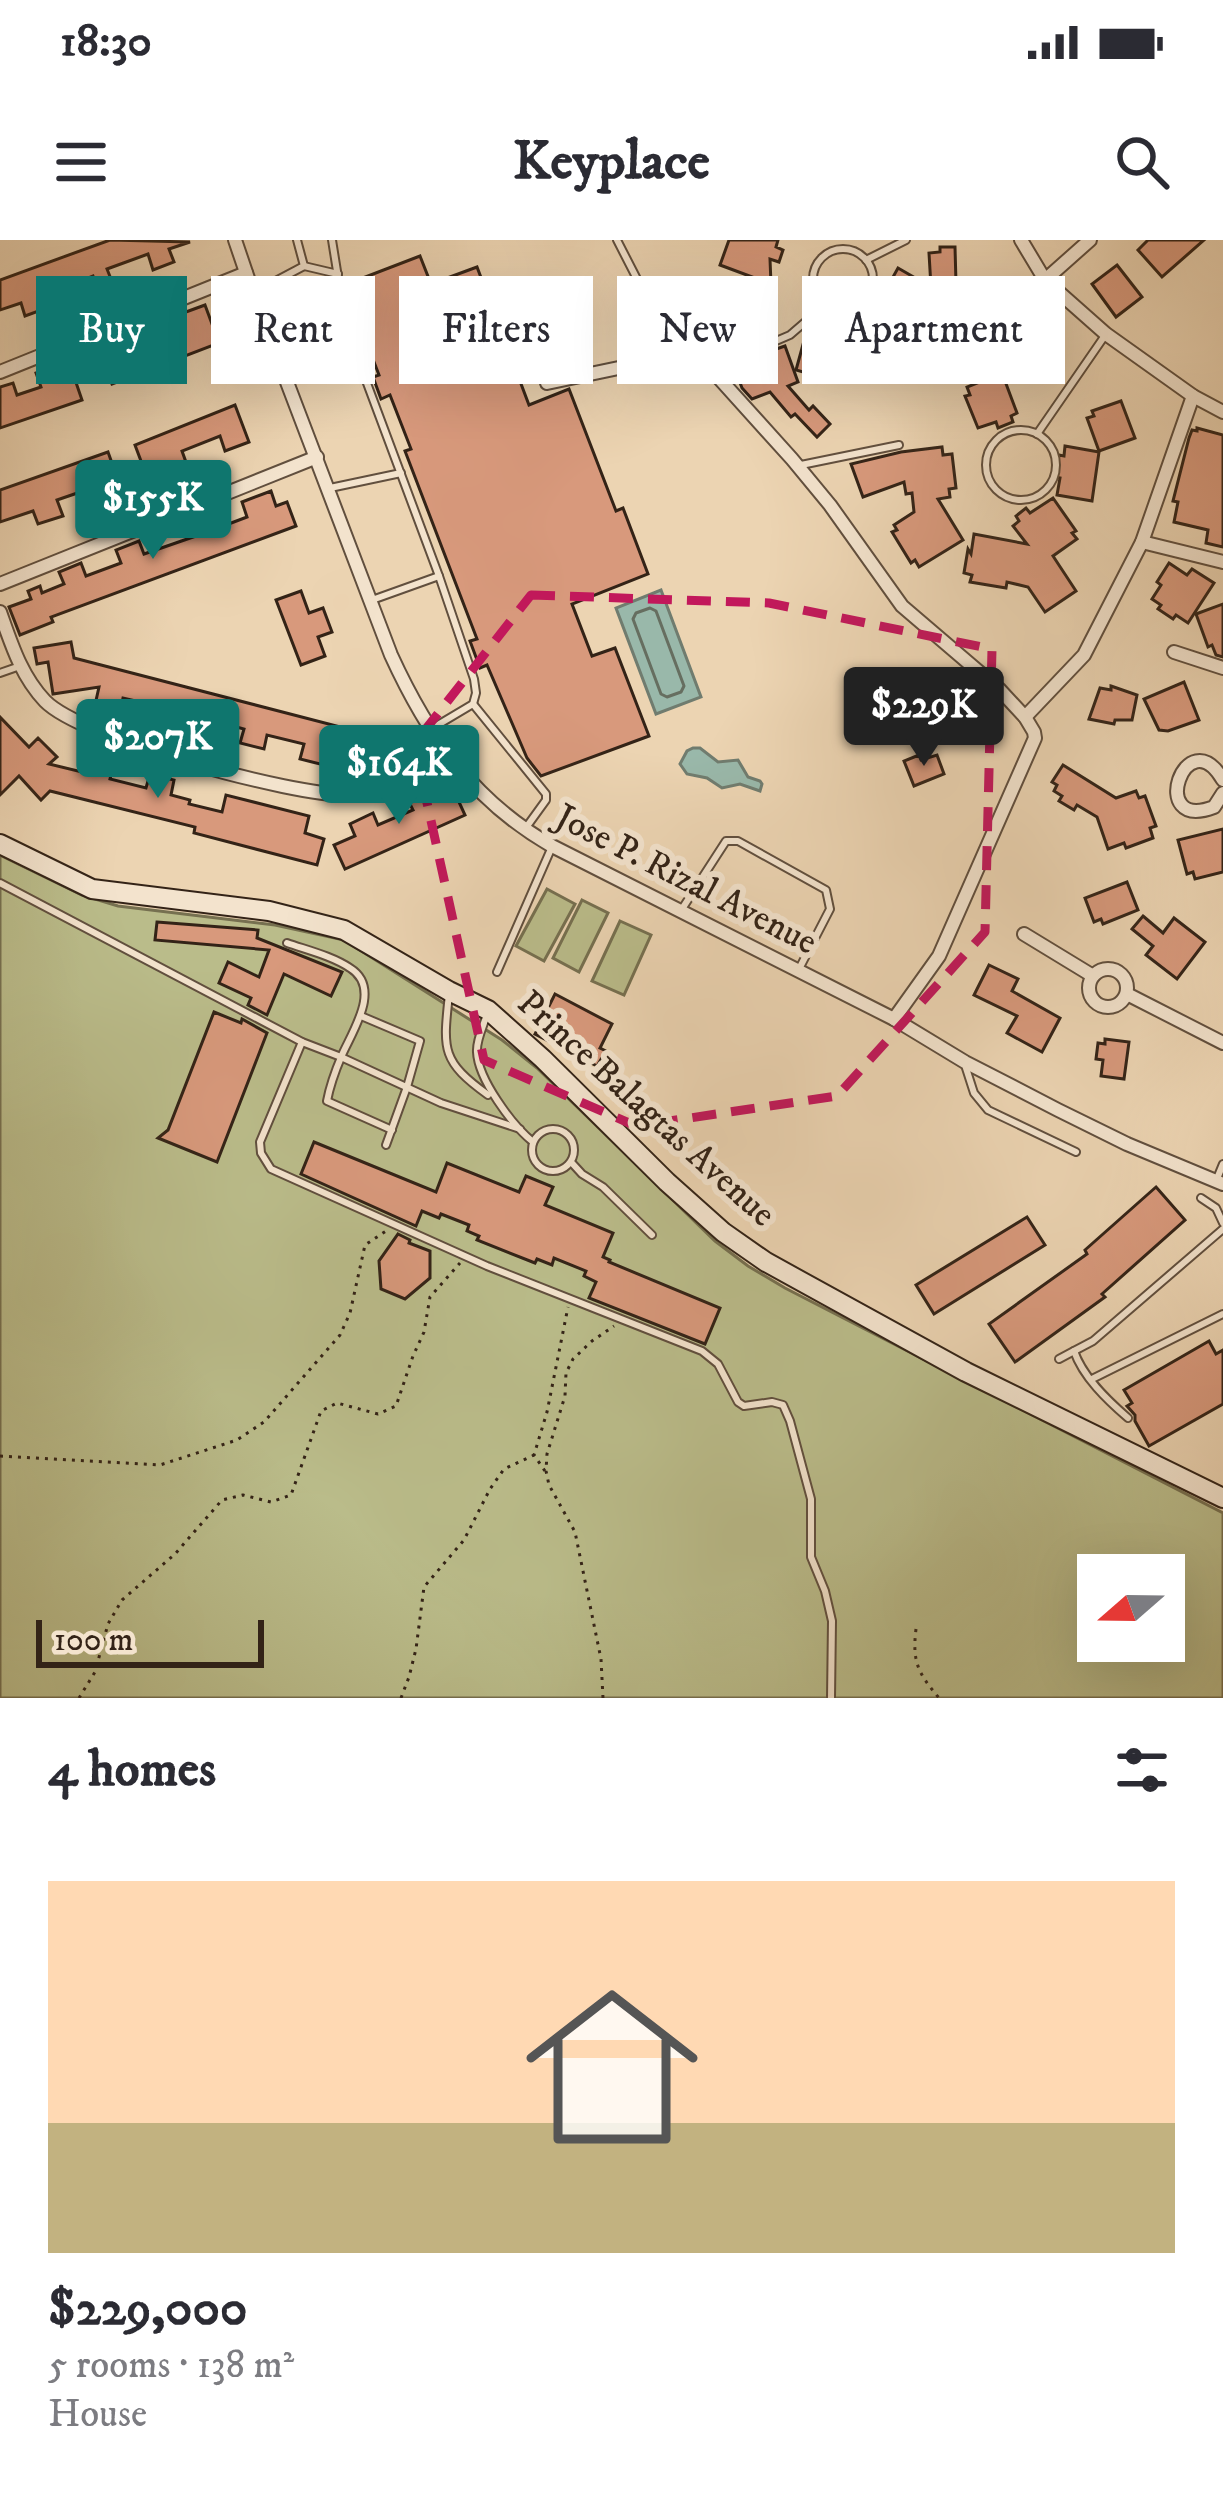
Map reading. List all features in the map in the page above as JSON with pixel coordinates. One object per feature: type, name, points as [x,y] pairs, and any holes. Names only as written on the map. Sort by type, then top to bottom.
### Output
[{"type":"main road","name":"Prince Balagtas Avenue","points":[[0,844],[92,890],[268,911],[344,929],[488,1010],[723,1232],[766,1262],[966,1372],[1223,1498]]},
{"type":"street","name":"Jose P. Rizal Avenue","points":[[235,240],[247,276]]},
{"type":"street","points":[[1021,240],[1043,276]]},
{"type":"street","points":[[1050,276],[1090,240]]},
{"type":"street","points":[[0,372],[246,273]]},
{"type":"street","points":[[1065,298],[1106,334],[1223,412]]},
{"type":"street","name":"Jose P. Rizal Avenue","points":[[288,384],[392,655],[430,730],[452,761],[524,830],[894,1018],[965,1061],[1127,1144],[1219,1182]]},
{"type":"street","points":[[724,384],[797,466],[902,606],[999,689],[1034,732],[1035,739],[939,956],[894,1018]]},
{"type":"street","points":[[1025,717],[1084,656],[1142,542],[1193,396]]},
{"type":"street","points":[[0,584],[317,457]]},
{"type":"street","points":[[1142,542],[1223,562]]},
{"type":"street","points":[[0,612],[20,666],[46,702],[78,724],[203,766],[315,793],[349,795],[381,791],[452,761]]},
{"type":"street","points":[[1174,652],[1223,668]]},
{"type":"street","points":[[1223,780],[1208,764],[1193,764],[1181,772],[1176,787],[1180,801],[1192,810],[1214,807],[1223,794]]},
{"type":"street","points":[[1024,934],[1094,976]]},
{"type":"street","points":[[1106,969],[1118,972],[1126,982],[1127,994],[1119,1005],[1106,1008],[1095,1002],[1089,989],[1094,976],[1106,969]]},
{"type":"street","points":[[1127,994],[1223,1043]]},
{"type":"lane","points":[[297,240],[304,266]]},
{"type":"lane","points":[[285,276],[304,266],[338,274],[332,240]]},
{"type":"lane","points":[[617,240],[635,276]]},
{"type":"lane","points":[[866,260],[906,240]]},
{"type":"lane","points":[[814,276],[819,261],[842,249],[866,260],[873,276]]},
{"type":"lane","points":[[1037,434],[1106,334]]},
{"type":"lane","points":[[367,384],[474,680],[473,704],[430,730]]},
{"type":"lane","points":[[1021,429],[1037,434],[1051,446],[1055,457],[1051,484],[1032,498],[1009,497],[998,491],[988,476],[989,452],[998,438],[1021,429]]},
{"type":"lane","points":[[797,466],[899,445]]},
{"type":"lane","points":[[330,488],[401,473]]},
{"type":"lane","points":[[372,600],[439,575]]},
{"type":"lane","points":[[0,673],[20,666]]},
{"type":"lane","points":[[473,704],[546,794],[524,830]]},
{"type":"lane","points":[[681,911],[717,852],[726,841],[738,841],[826,890],[830,909],[797,972]]},
{"type":"lane","points":[[497,972],[552,846]]},
{"type":"lane","points":[[0,883],[302,1042],[441,1103],[520,1129]]},
{"type":"lane","points":[[286,943],[348,966],[360,976],[364,988],[361,1016],[327,1097],[329,1103],[392,1130]]},
{"type":"lane","points":[[449,992],[447,1047],[454,1068],[501,1103],[533,1142]]},
{"type":"lane","points":[[488,1010],[476,1051],[491,1097]]},
{"type":"lane","points":[[361,1016],[420,1041],[386,1145]]},
{"type":"lane","points":[[302,1042],[260,1142],[265,1163],[272,1169],[465,1257],[702,1351],[718,1364],[744,1406],[783,1405],[811,1499],[811,1557],[832,1622],[831,1698]]},
{"type":"lane","points":[[965,1061],[974,1093],[988,1110],[1076,1152]]},
{"type":"lane","points":[[563,1130],[572,1138],[575,1150],[571,1162],[553,1172],[543,1168],[535,1161],[533,1142],[540,1132],[563,1130]]},
{"type":"lane","points":[[571,1162],[652,1235]]},
{"type":"lane","points":[[1219,1182],[1223,1164]]},
{"type":"lane","points":[[1059,1359],[1093,1341],[1223,1226],[1216,1208],[1201,1198]]},
{"type":"lane","points":[[1091,1380],[1223,1314]]},
{"type":"lane","points":[[1074,1351],[1091,1380],[1128,1418]]},
{"type":"path","points":[[0,1456],[160,1465],[237,1440],[264,1422],[340,1335],[350,1313],[365,1245],[393,1226]]},
{"type":"path","points":[[79,1698],[95,1672],[108,1624],[122,1600],[175,1554],[222,1500],[244,1495],[272,1502],[291,1496],[321,1411],[337,1403],[378,1414],[395,1406],[424,1332],[430,1297],[465,1257]]},
{"type":"path","points":[[400,1698],[416,1648],[424,1587],[464,1540],[504,1469],[534,1455],[570,1300]]},
{"type":"path","points":[[603,1698],[601,1660],[575,1532],[546,1471],[562,1411],[566,1373],[573,1359],[614,1326]]},
{"type":"path","points":[[534,1455],[546,1471]]},
{"type":"path","points":[[916,1629],[913,1653],[920,1674],[939,1698]]},
{"type":"highlighted area","points":[[531,595],[769,603],[992,649],[985,932],[837,1096],[636,1126],[484,1060],[414,744]]},
{"type":"green space","points":[[0,855],[82,895],[118,906],[275,925],[344,940],[502,1040],[537,1068],[715,1241],[748,1266],[1223,1513],[1223,1698],[0,1698]]},
{"type":"green space","points":[[547,889],[575,904],[544,961],[516,946]]},
{"type":"green space","points":[[582,900],[608,913],[579,972],[553,958]]},
{"type":"green space","points":[[620,921],[651,935],[624,995],[592,981]]},
{"type":"water","points":[[661,590],[701,697],[656,714],[616,608]]},
{"type":"water","points":[[693,748],[718,762],[738,760],[748,777],[760,781],[760,791],[740,784],[722,788],[707,778],[687,774],[680,764]]},
{"type":"building","points":[[110,240],[190,242],[169,249],[174,262],[153,270],[148,254],[107,269],[110,276],[36,276],[36,312],[25,316],[21,303],[0,310],[0,280]]},
{"type":"building","points":[[729,240],[778,240],[776,247],[783,250],[779,262],[770,259],[771,276],[750,276],[720,265]]},
{"type":"building","points":[[1148,240],[1204,240],[1162,277],[1138,250]]},
{"type":"building","points":[[940,247],[955,247],[956,276],[930,276],[929,253],[940,252]]},
{"type":"building","points":[[420,256],[428,276],[399,276],[399,384],[521,384],[529,405],[569,389],[616,511],[623,508],[648,574],[572,604],[592,656],[615,648],[649,736],[541,776],[527,758],[487,665],[480,668],[470,641],[477,639],[405,451],[411,449],[390,395],[381,399],[375,382],[379,375],[375,276],[368,276]]},
{"type":"building","points":[[1117,265],[1142,297],[1116,317],[1092,284]]},
{"type":"building","points":[[477,267],[480,276],[453,276]]},
{"type":"building","points":[[205,305],[211,346],[187,355],[187,312]]},
{"type":"building","points":[[785,346],[798,382],[788,386],[809,410],[813,406],[830,424],[817,437],[770,392],[752,399],[742,388],[740,384],[778,384],[778,348]]},
{"type":"building","points":[[13,383],[17,395],[77,384],[82,400],[0,428],[0,387]]},
{"type":"building","points":[[1006,384],[1017,413],[1011,416],[1013,422],[978,428],[965,396],[970,395],[967,387]]},
{"type":"building","points":[[1121,401],[1135,438],[1099,451],[1087,418],[1094,416],[1092,411]]},
{"type":"building","points":[[235,405],[249,442],[225,451],[220,436],[182,451],[187,465],[165,474],[160,462],[144,469],[135,445]]},
{"type":"building","points":[[1197,428],[1223,435],[1223,547],[1206,543],[1208,530],[1174,522],[1178,502],[1173,501],[1189,438]]},
{"type":"building","points":[[1065,446],[1099,452],[1092,501],[1057,495],[1060,478],[1055,477]]},
{"type":"building","points":[[942,447],[943,455],[952,454],[956,488],[949,489],[950,497],[938,499],[963,540],[919,567],[915,560],[911,563],[892,532],[897,530],[894,525],[914,512],[912,493],[906,494],[904,482],[863,497],[851,464]]},
{"type":"building","points":[[108,452],[123,494],[98,503],[92,488],[57,500],[63,516],[38,524],[33,511],[0,522],[0,490]]},
{"type":"building","points":[[271,491],[276,506],[287,502],[296,526],[51,617],[53,622],[20,635],[9,607],[31,599],[28,591],[40,586],[42,593],[64,584],[59,572],[81,563],[86,576],[121,563],[116,550],[139,541],[144,554],[193,537],[188,525],[213,516],[218,528],[247,517],[242,502]]},
{"type":"building","points":[[1053,498],[1076,531],[1072,533],[1077,539],[1053,556],[1076,591],[1045,612],[1028,587],[970,582],[972,575],[964,573],[974,534],[1027,544],[1013,526],[1019,521],[1016,516]]},
{"type":"building","points":[[1169,563],[1187,575],[1192,569],[1214,583],[1188,623],[1158,609],[1161,605],[1152,599]]},
{"type":"building","points":[[301,591],[309,613],[323,608],[332,632],[318,637],[325,656],[301,665],[276,600]]},
{"type":"building","points":[[1223,604],[1223,657],[1216,655],[1212,645],[1208,647],[1196,614]]},
{"type":"building","points":[[71,642],[74,658],[356,731],[350,756],[327,750],[324,765],[300,759],[304,744],[267,735],[264,749],[240,743],[244,729],[182,713],[179,727],[154,721],[158,706],[123,698],[120,712],[95,705],[99,687],[53,694],[48,662],[37,664],[34,648]]},
{"type":"building","points":[[1184,682],[1199,720],[1159,730],[1144,699]]},
{"type":"building","points":[[1111,686],[1137,695],[1132,720],[1115,720],[1114,724],[1089,719],[1100,688],[1111,690]]},
{"type":"building","points":[[0,717],[29,747],[38,738],[57,757],[49,764],[86,773],[90,758],[114,764],[110,779],[146,788],[150,774],[174,780],[171,795],[190,800],[189,804],[222,812],[226,795],[309,816],[305,833],[324,839],[317,865],[194,833],[195,827],[50,791],[41,800],[19,776],[0,795]]},
{"type":"building","points":[[919,755],[921,760],[937,755],[944,774],[914,786],[904,761]]},
{"type":"building","points":[[1063,765],[1116,798],[1136,791],[1139,798],[1145,796],[1156,826],[1150,828],[1153,838],[1108,849],[1097,817],[1059,801],[1062,796],[1054,791],[1057,785],[1052,782]]},
{"type":"building","points":[[429,785],[436,799],[454,791],[465,815],[345,869],[334,845],[355,836],[350,824],[373,813],[378,825],[413,810],[406,796]]},
{"type":"building","points":[[1223,829],[1223,872],[1195,879],[1193,872],[1187,874],[1178,840]]},
{"type":"building","points":[[1127,882],[1138,910],[1103,924],[1101,919],[1094,922],[1085,898]]},
{"type":"building","points":[[1143,916],[1163,933],[1174,918],[1205,942],[1177,979],[1146,955],[1153,946],[1132,929]]},
{"type":"building","points":[[157,922],[258,930],[257,938],[342,972],[331,996],[284,974],[267,1015],[248,1005],[251,998],[219,983],[228,962],[259,977],[269,950],[155,940]]},
{"type":"building","points":[[989,965],[1018,979],[1012,991],[1060,1018],[1042,1052],[1007,1033],[1017,1016],[974,995]]},
{"type":"building","points":[[555,994],[612,1024],[597,1066],[535,1034]]},
{"type":"building","points":[[214,1012],[241,1023],[242,1019],[267,1033],[217,1162],[158,1138],[168,1130]]},
{"type":"building","points":[[1105,1039],[1129,1042],[1124,1079],[1101,1076],[1103,1060],[1096,1059],[1098,1043],[1105,1044]]},
{"type":"building","points":[[314,1142],[436,1192],[447,1163],[519,1192],[526,1176],[553,1187],[545,1205],[613,1233],[603,1257],[609,1262],[720,1308],[705,1344],[589,1298],[596,1282],[584,1276],[586,1271],[554,1258],[552,1265],[537,1259],[535,1263],[477,1240],[479,1236],[467,1231],[469,1225],[441,1214],[439,1218],[422,1211],[416,1226],[301,1174]]},
{"type":"building","points":[[1156,1187],[1185,1220],[1102,1294],[1105,1297],[1015,1362],[989,1324],[1087,1254],[1085,1250]]},
{"type":"building","points":[[1027,1217],[1045,1245],[934,1314],[916,1285]]},
{"type":"building","points":[[398,1234],[430,1251],[430,1278],[405,1299],[381,1289],[379,1261]]},
{"type":"building","points":[[1209,1341],[1216,1354],[1223,1350],[1223,1404],[1149,1446],[1127,1406],[1132,1403],[1124,1390]]}]
